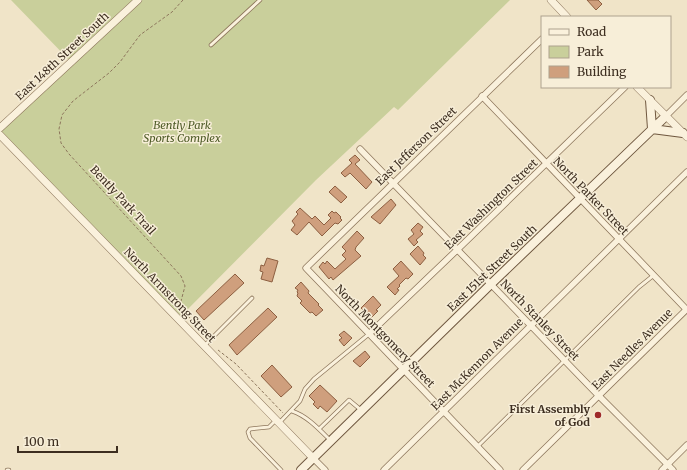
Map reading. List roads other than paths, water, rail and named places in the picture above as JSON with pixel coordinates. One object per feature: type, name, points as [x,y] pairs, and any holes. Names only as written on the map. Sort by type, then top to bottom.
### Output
[{"type":"main road","points":[[650,100],[652,129],[685,135]]},
{"type":"main road","name":"East 151st Street South","points":[[301,470],[491,284],[666,116]]},
{"type":"street","name":"East 148th Street South","points":[[0,128],[138,0]]},
{"type":"street","points":[[551,0],[565,16]]},
{"type":"street","name":"East Jefferson Street","points":[[306,268],[541,40]]},
{"type":"street","name":"East Washington Street","points":[[369,334],[624,88]]},
{"type":"street","points":[[639,88],[685,135]]},
{"type":"street","name":"North Parker Street","points":[[482,96],[687,310]]},
{"type":"street","name":"East 151st Street South","points":[[666,116],[687,96]]},
{"type":"street","name":"North Armstrong Street","points":[[0,135],[206,344],[278,422],[325,470]]},
{"type":"street","name":"North Stanley Street","points":[[360,149],[599,396],[673,470]]},
{"type":"street","name":"East McKennon Avenue","points":[[384,470],[687,172]]},
{"type":"street","name":"North Montgomery Street","points":[[306,268],[500,470]]},
{"type":"street","name":"East Needles Avenue","points":[[523,470],[687,310]]},
{"type":"street","points":[[662,470],[687,445]]},
{"type":"lane","points":[[211,45],[260,0]]},
{"type":"lane","points":[[478,446],[639,287],[654,275]]},
{"type":"lane","points":[[206,344],[252,298]]},
{"type":"lane","points":[[281,470],[250,438],[248,432],[250,429],[269,427],[286,416],[300,401],[309,384],[369,334]]},
{"type":"lane","points":[[319,429],[349,400],[362,411]]},
{"type":"lane","points":[[292,411],[299,413],[331,441]]},
{"type":"place","name":"First Assembly of God","points":[[598,415]]},
{"type":"park label","name":"Bently Park Sports Complex","points":[[182,131]]}]
